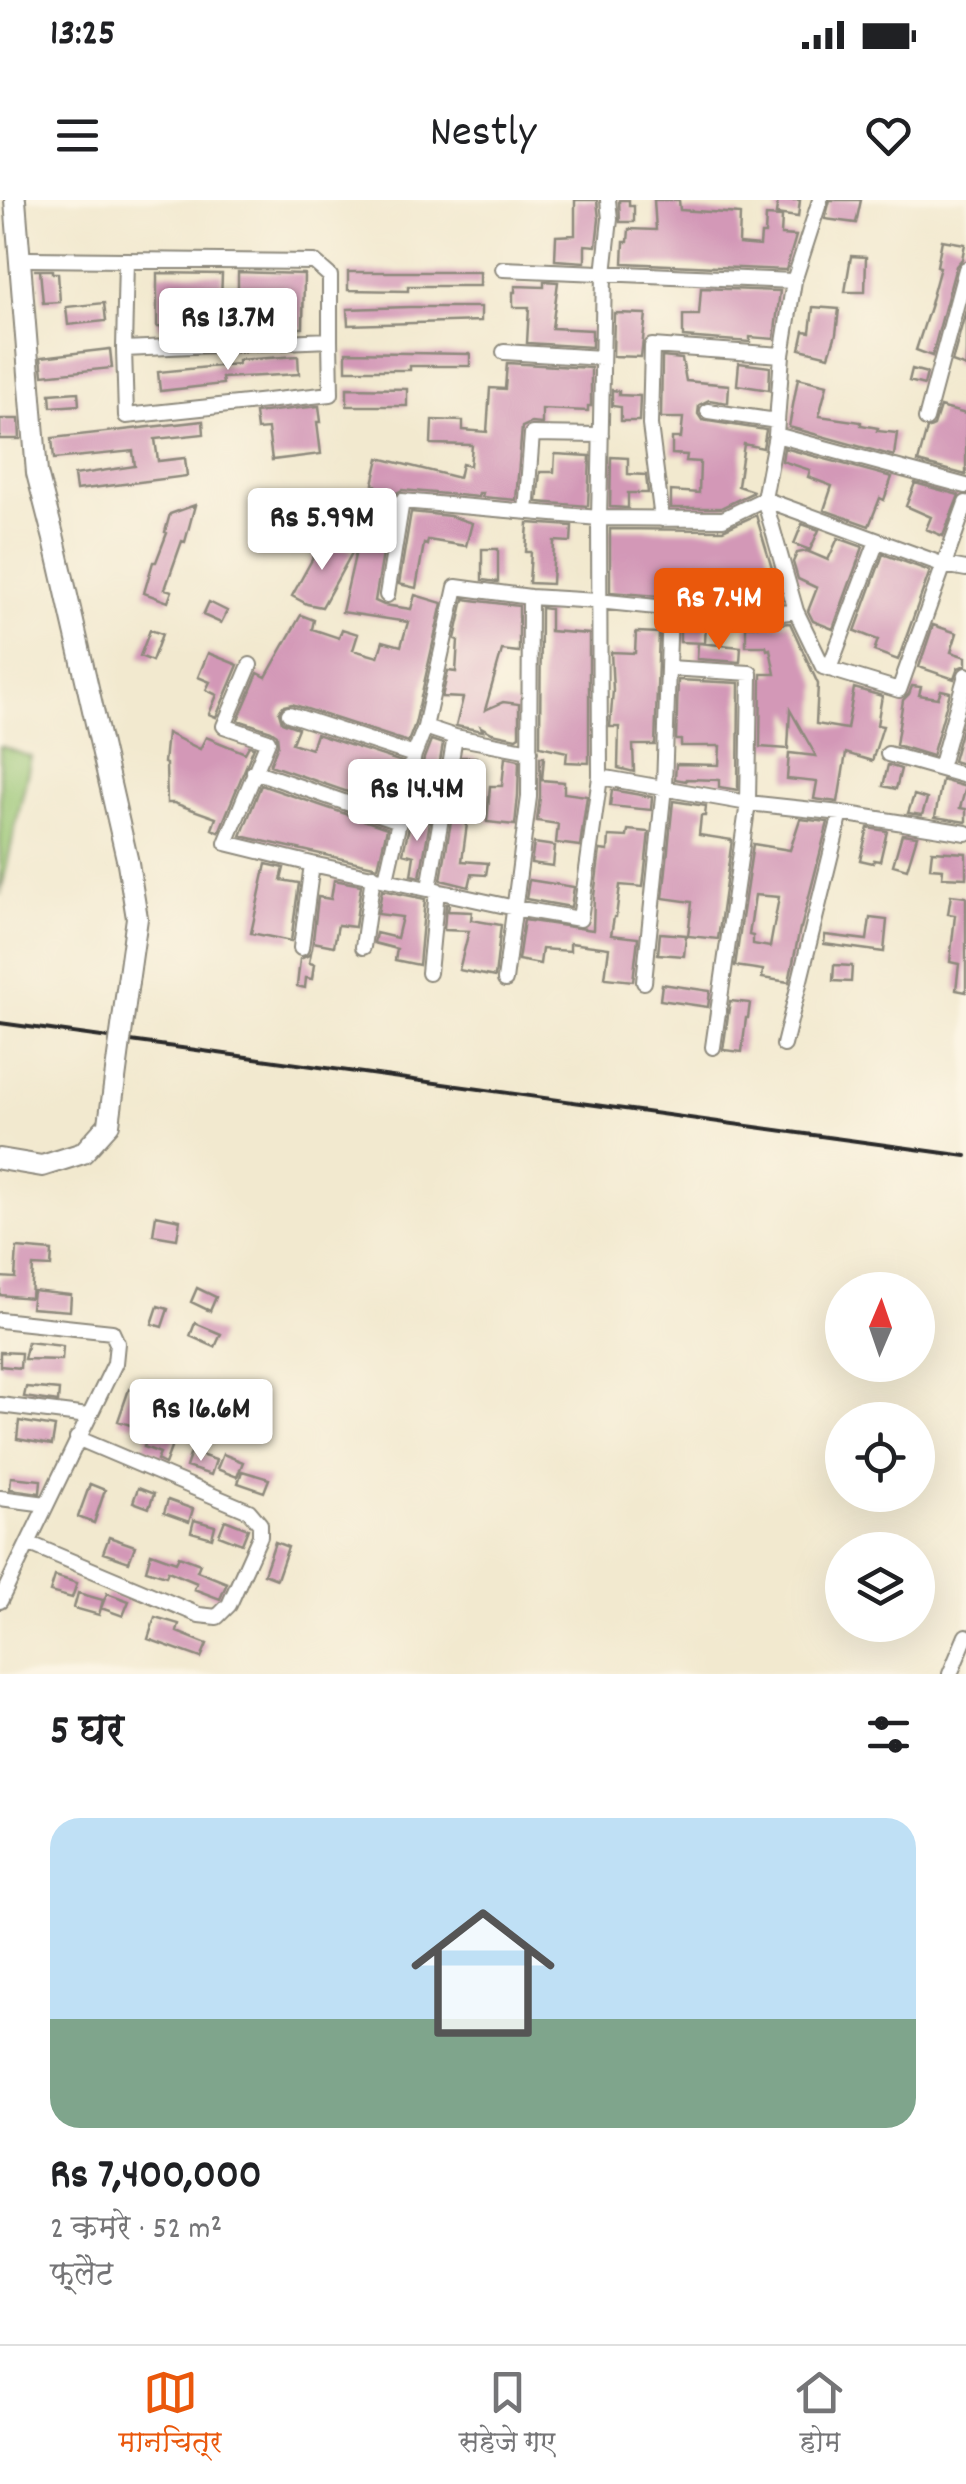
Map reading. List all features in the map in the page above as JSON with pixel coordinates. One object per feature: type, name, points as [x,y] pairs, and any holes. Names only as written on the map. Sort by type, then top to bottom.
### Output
[{"type":"main road","points":[[0,1159],[42,1166],[70,1158],[83,1153],[108,1124],[138,918],[37,474],[15,200]]},
{"type":"street","points":[[250,665],[224,726],[268,741],[226,843],[580,919],[600,777],[599,518],[608,200]]},
{"type":"street","points":[[820,200],[794,281],[782,356],[777,428],[764,499],[796,611],[823,667],[899,690],[966,503]]},
{"type":"street","points":[[20,259],[126,260],[314,262],[330,276],[330,394],[126,416],[126,260]]},
{"type":"street","points":[[503,268],[794,281]]},
{"type":"street","points":[[926,419],[966,268]]},
{"type":"street","points":[[124,349],[330,340]]},
{"type":"street","points":[[662,518],[650,426],[652,346],[782,356]]},
{"type":"street","points":[[504,352],[602,358]]},
{"type":"street","points":[[708,411],[966,486]]},
{"type":"street","points":[[526,512],[532,434],[601,435]]},
{"type":"street","points":[[387,596],[402,501],[599,518],[723,519],[764,499],[944,566],[966,570]]},
{"type":"street","points":[[829,669],[878,541]]},
{"type":"street","points":[[363,947],[425,727],[456,587],[753,617],[796,611]]},
{"type":"street","points":[[505,980],[529,796],[530,597]]},
{"type":"street","points":[[644,982],[664,787],[670,608]]},
{"type":"street","points":[[669,668],[750,673],[748,803],[714,1048]]},
{"type":"street","points":[[940,768],[966,675]]},
{"type":"street","points":[[289,714],[414,756]]},
{"type":"street","points":[[425,727],[455,737],[530,750]]},
{"type":"street","points":[[429,973],[433,889],[455,737]]},
{"type":"street","points":[[888,754],[966,776]]},
{"type":"street","points":[[254,772],[399,821]]},
{"type":"street","points":[[600,777],[748,803],[966,833]]},
{"type":"street","points":[[784,1045],[840,813]]},
{"type":"street","points":[[302,948],[312,864]]},
{"type":"street","points":[[0,1320],[112,1332],[117,1343],[114,1363],[2,1591]]},
{"type":"street","points":[[0,1405],[88,1416]]},
{"type":"street","points":[[28,1542],[200,1615],[217,1617],[230,1604],[260,1536],[260,1524],[249,1510],[77,1438]]},
{"type":"street","points":[[0,1498],[46,1504]]},
{"type":"street","points":[[950,1674],[966,1636]]},
{"type":"green space","points":[[0,746],[31,757],[0,896]]},
{"type":"building","points":[[575,200],[597,200],[596,246],[585,245],[585,262],[555,260],[556,236],[575,235]]},
{"type":"building","points":[[619,200],[629,200],[629,206],[634,206],[634,222],[620,222]]},
{"type":"building","points":[[654,200],[679,200],[680,210],[740,214],[739,244],[760,246],[766,216],[782,217],[781,235],[796,236],[786,270],[623,263],[629,229],[656,230]]},
{"type":"building","points":[[778,200],[800,200],[798,217],[776,214]]},
{"type":"building","points":[[830,200],[861,200],[856,223],[825,219]]},
{"type":"building","points":[[942,240],[965,244],[932,356],[916,350],[940,267],[937,266]]},
{"type":"building","points":[[851,256],[866,257],[865,292],[845,292]]},
{"type":"building","points":[[40,270],[58,273],[60,302],[43,303]]},
{"type":"building","points":[[238,272],[304,274],[303,328],[238,328]]},
{"type":"building","points":[[348,272],[480,272],[480,286],[348,290]]},
{"type":"building","points":[[157,273],[222,274],[220,329],[157,327]]},
{"type":"building","points":[[544,281],[558,282],[552,328],[592,330],[592,347],[527,343],[529,307],[513,307],[513,292],[515,286],[544,287]]},
{"type":"building","points":[[701,288],[780,291],[774,339],[750,337],[750,342],[683,337],[683,315],[699,315]]},
{"type":"building","points":[[104,303],[106,321],[68,325],[66,307]]},
{"type":"building","points":[[481,307],[481,321],[348,325],[347,309]]},
{"type":"building","points":[[813,307],[839,309],[829,356],[800,349],[804,331],[810,332]]},
{"type":"building","points":[[966,310],[966,367],[952,362]]},
{"type":"building","points":[[614,313],[646,314],[641,357],[613,356]]},
{"type":"building","points":[[110,349],[112,368],[43,375],[41,357]]},
{"type":"building","points":[[346,352],[470,354],[470,366],[346,370]]},
{"type":"building","points":[[298,356],[299,374],[222,378],[223,384],[160,391],[158,372]]},
{"type":"building","points":[[662,357],[682,359],[686,381],[729,385],[728,403],[709,400],[699,405],[702,420],[766,430],[763,448],[744,444],[738,486],[752,493],[721,508],[671,508],[671,491],[699,493],[700,462],[686,461],[687,455],[672,454],[672,438],[681,438],[683,418],[661,418]]},
{"type":"building","points":[[507,363],[591,368],[591,406],[588,411],[542,409],[542,424],[522,427],[516,500],[482,497],[483,493],[478,497],[402,490],[393,495],[375,601],[411,609],[415,595],[442,603],[408,742],[292,704],[283,706],[279,712],[282,722],[298,728],[292,743],[311,749],[316,734],[402,762],[391,807],[270,765],[278,744],[277,735],[238,720],[258,673],[266,677],[301,615],[314,620],[312,629],[339,638],[342,629],[358,634],[353,650],[378,657],[383,641],[401,646],[408,622],[342,612],[365,512],[368,513],[376,485],[373,484],[379,458],[459,478],[462,464],[470,466],[472,445],[431,444],[432,420],[463,421],[463,430],[487,432],[490,388],[505,389]]},
{"type":"building","points":[[739,363],[770,367],[769,390],[737,385]]},
{"type":"building","points":[[912,369],[927,373],[924,385],[909,381]]},
{"type":"building","points":[[798,378],[827,385],[819,416],[861,422],[878,428],[877,431],[897,433],[894,456],[789,427]]},
{"type":"building","points":[[347,388],[407,389],[407,406],[347,406]]},
{"type":"building","points":[[612,390],[619,391],[619,395],[640,396],[639,421],[621,421],[621,407],[612,406]]},
{"type":"building","points":[[78,392],[79,405],[51,407],[50,394]]},
{"type":"building","points":[[319,406],[321,454],[272,460],[268,429],[257,430],[255,413]]},
{"type":"building","points":[[940,407],[966,414],[966,475],[918,462],[927,429],[934,426]]},
{"type":"building","points":[[0,419],[19,419],[20,439],[0,439]]},
{"type":"building","points":[[203,421],[204,434],[155,439],[158,461],[185,458],[187,476],[76,490],[74,475],[135,466],[133,451],[54,459],[52,438]]},
{"type":"building","points":[[784,448],[892,477],[869,526],[824,510],[832,486],[808,477],[810,470],[782,461]]},
{"type":"building","points":[[555,454],[590,456],[588,506],[537,502],[540,472],[554,472]]},
{"type":"building","points":[[611,457],[628,458],[628,474],[646,475],[648,493],[628,493],[628,508],[610,507]]},
{"type":"building","points":[[915,483],[959,495],[943,536],[926,529],[931,517],[906,506]]},
{"type":"building","points":[[195,505],[185,542],[182,541],[165,589],[172,591],[168,602],[144,593],[167,533],[170,514]]},
{"type":"building","points":[[411,512],[472,523],[466,546],[428,540],[424,544],[416,588],[399,584]]},
{"type":"building","points":[[756,515],[782,602],[753,606],[721,603],[722,582],[683,580],[682,598],[610,592],[610,529],[723,530]]},
{"type":"building","points":[[528,523],[572,526],[571,542],[554,541],[552,584],[529,583]]},
{"type":"building","points":[[802,524],[819,530],[810,550],[794,544]]},
{"type":"building","points":[[324,538],[353,551],[322,607],[292,596]]},
{"type":"building","points":[[838,538],[863,547],[833,629],[813,621],[808,611],[817,588],[798,579],[793,562],[797,553],[807,551],[828,560]]},
{"type":"building","points":[[482,549],[498,549],[498,582],[482,580]]},
{"type":"building","points":[[883,554],[930,571],[898,660],[874,651],[878,640],[855,631]]},
{"type":"building","points":[[464,599],[519,606],[519,652],[502,650],[485,710],[503,702],[519,704],[516,738],[481,727],[483,731],[456,726],[463,698],[442,697],[448,671],[456,672],[455,639]]},
{"type":"building","points":[[209,602],[227,611],[221,623],[203,615]]},
{"type":"building","points":[[541,608],[550,609],[550,631],[589,634],[589,763],[566,762],[567,752],[540,746]]},
{"type":"building","points":[[686,621],[706,623],[705,643],[680,642],[680,627],[686,628]]},
{"type":"building","points":[[790,623],[818,684],[816,724],[847,729],[854,688],[882,696],[877,725],[883,726],[872,761],[846,753],[838,802],[814,799],[817,782],[787,779],[789,753],[816,756],[790,710],[788,749],[760,747],[761,674],[775,674],[770,649],[746,646],[746,627]]},
{"type":"building","points":[[933,625],[957,633],[951,652],[966,657],[966,665],[958,668],[954,679],[919,667]]},
{"type":"building","points":[[150,630],[162,634],[152,661],[140,656]]},
{"type":"building","points":[[636,632],[659,633],[655,745],[633,745],[634,772],[618,768],[619,727],[610,727],[611,652],[635,653]]},
{"type":"building","points":[[698,643],[741,647],[740,662],[697,659]]},
{"type":"building","points":[[208,653],[238,665],[216,717],[209,714],[217,695],[206,690],[210,682],[198,677]]},
{"type":"building","points":[[678,680],[739,683],[738,790],[719,787],[719,780],[675,779],[676,764],[719,765],[720,746],[681,746],[681,740],[676,740]]},
{"type":"building","points":[[912,686],[921,687],[919,695],[938,698],[941,690],[950,692],[932,756],[896,745],[903,700]]},
{"type":"building","points":[[966,714],[966,765],[953,761]]},
{"type":"building","points":[[167,733],[200,749],[206,737],[245,753],[249,746],[254,747],[219,832],[212,829],[216,818],[167,803]]},
{"type":"building","points":[[431,740],[443,744],[433,802],[415,798]]},
{"type":"building","points":[[462,757],[476,757],[462,861],[488,863],[486,875],[472,874],[469,887],[441,880]]},
{"type":"building","points":[[505,757],[519,760],[515,825],[487,822],[490,786],[502,786]]},
{"type":"building","points":[[540,757],[544,757],[542,780],[564,782],[564,793],[587,796],[580,846],[556,843],[558,824],[537,821]]},
{"type":"building","points":[[888,765],[901,769],[896,789],[883,786]]},
{"type":"building","points":[[942,780],[966,787],[960,808],[966,809],[966,822],[935,817]]},
{"type":"building","points":[[261,785],[387,828],[378,867],[241,836]]},
{"type":"building","points":[[612,790],[652,797],[651,810],[610,806]]},
{"type":"building","points":[[914,795],[927,799],[922,815],[908,813]]},
{"type":"building","points":[[673,801],[706,806],[699,835],[732,840],[718,939],[688,936],[692,902],[663,898]]},
{"type":"building","points":[[411,818],[430,822],[420,877],[411,875],[414,856],[403,853]]},
{"type":"building","points":[[800,819],[828,822],[789,982],[762,978],[763,970],[735,966],[753,844],[790,850]],"holes":[[[755,895],[779,897],[770,947],[753,944],[753,936],[749,935]]]},
{"type":"building","points":[[868,828],[887,831],[880,861],[873,863],[860,860]]},
{"type":"building","points":[[628,830],[649,832],[643,887],[620,885],[611,935],[638,938],[633,981],[605,978],[609,948],[570,943],[570,951],[542,949],[540,964],[518,960],[524,920],[593,930],[600,850],[608,851],[609,836],[627,837]]},
{"type":"building","points":[[902,834],[917,836],[907,869],[893,865]]},
{"type":"building","points":[[534,843],[555,846],[553,866],[531,863]]},
{"type":"building","points":[[932,851],[966,853],[966,878],[942,877],[943,869],[930,868]]},
{"type":"building","points":[[266,864],[284,868],[281,880],[299,883],[291,941],[251,933]]},
{"type":"building","points":[[334,880],[361,885],[355,927],[338,925],[334,946],[313,942],[318,897],[331,899]]},
{"type":"building","points":[[529,880],[574,887],[571,907],[526,899]]},
{"type":"building","points":[[382,890],[425,899],[419,965],[395,960],[397,949],[374,943],[376,933],[397,938],[402,917],[378,914]]},
{"type":"building","points":[[951,895],[966,897],[966,992],[956,990],[959,964],[950,962],[955,915],[948,914]]},
{"type":"building","points":[[446,904],[448,911],[472,912],[471,920],[501,925],[495,977],[459,970],[469,931],[444,930]]},
{"type":"building","points":[[870,918],[887,920],[884,952],[824,944],[825,935],[867,940]]},
{"type":"building","points":[[660,933],[686,935],[684,956],[658,954]]},
{"type":"building","points":[[311,950],[312,979],[306,978],[305,988],[297,986],[300,959]]},
{"type":"building","points":[[834,965],[852,966],[851,982],[833,981]]},
{"type":"building","points":[[662,984],[710,991],[708,1007],[660,1000]]},
{"type":"building","points":[[730,1001],[750,1003],[742,1052],[723,1050]]},
{"type":"building","points":[[156,1215],[180,1220],[177,1239],[153,1235]]},
{"type":"building","points":[[17,1248],[52,1251],[51,1267],[33,1266],[31,1298],[0,1295],[0,1277],[15,1278]]},
{"type":"building","points":[[197,1288],[216,1297],[210,1311],[191,1302]]},
{"type":"building","points":[[33,1291],[71,1295],[70,1311],[31,1308]]},
{"type":"building","points":[[158,1306],[168,1309],[162,1327],[152,1324]]},
{"type":"building","points":[[195,1323],[221,1334],[215,1347],[190,1336]]},
{"type":"building","points":[[28,1342],[63,1346],[62,1360],[24,1359]]},
{"type":"building","points":[[0,1352],[21,1353],[20,1368],[0,1366]]},
{"type":"building","points":[[26,1387],[59,1390],[58,1402],[24,1397]]},
{"type":"building","points":[[129,1389],[145,1394],[133,1426],[118,1421]]},
{"type":"building","points":[[19,1421],[55,1427],[52,1445],[17,1439]]},
{"type":"building","points":[[171,1430],[177,1432],[165,1464],[157,1460],[160,1453],[144,1447],[149,1432],[167,1438]]},
{"type":"building","points":[[191,1452],[216,1460],[211,1475],[186,1467]]},
{"type":"building","points":[[223,1454],[243,1462],[237,1477],[217,1469]]},
{"type":"building","points":[[242,1471],[269,1479],[264,1492],[238,1483]]},
{"type":"building","points":[[11,1477],[41,1480],[40,1493],[10,1489]]},
{"type":"building","points":[[90,1484],[105,1490],[94,1523],[78,1517]]},
{"type":"building","points":[[138,1488],[154,1494],[149,1508],[133,1502]]},
{"type":"building","points":[[168,1500],[193,1509],[189,1522],[164,1513]]},
{"type":"building","points":[[194,1520],[215,1526],[212,1538],[191,1532]]},
{"type":"building","points":[[225,1520],[248,1529],[242,1544],[219,1535]]},
{"type":"building","points":[[109,1537],[135,1546],[129,1562],[103,1553]]},
{"type":"building","points":[[275,1542],[288,1547],[277,1579],[264,1574]]},
{"type":"building","points":[[151,1553],[176,1562],[179,1556],[200,1564],[197,1571],[227,1583],[220,1599],[194,1589],[197,1583],[168,1571],[166,1576],[146,1570]]},
{"type":"building","points":[[55,1576],[77,1583],[72,1598],[50,1592]]},
{"type":"building","points":[[78,1593],[103,1600],[99,1615],[74,1608]]},
{"type":"building","points":[[107,1593],[129,1601],[123,1616],[101,1608]]},
{"type":"building","points":[[155,1617],[179,1624],[177,1632],[207,1644],[201,1658],[148,1639]]},
{"type":"railway","points":[[0,1023],[966,1156]]}]
